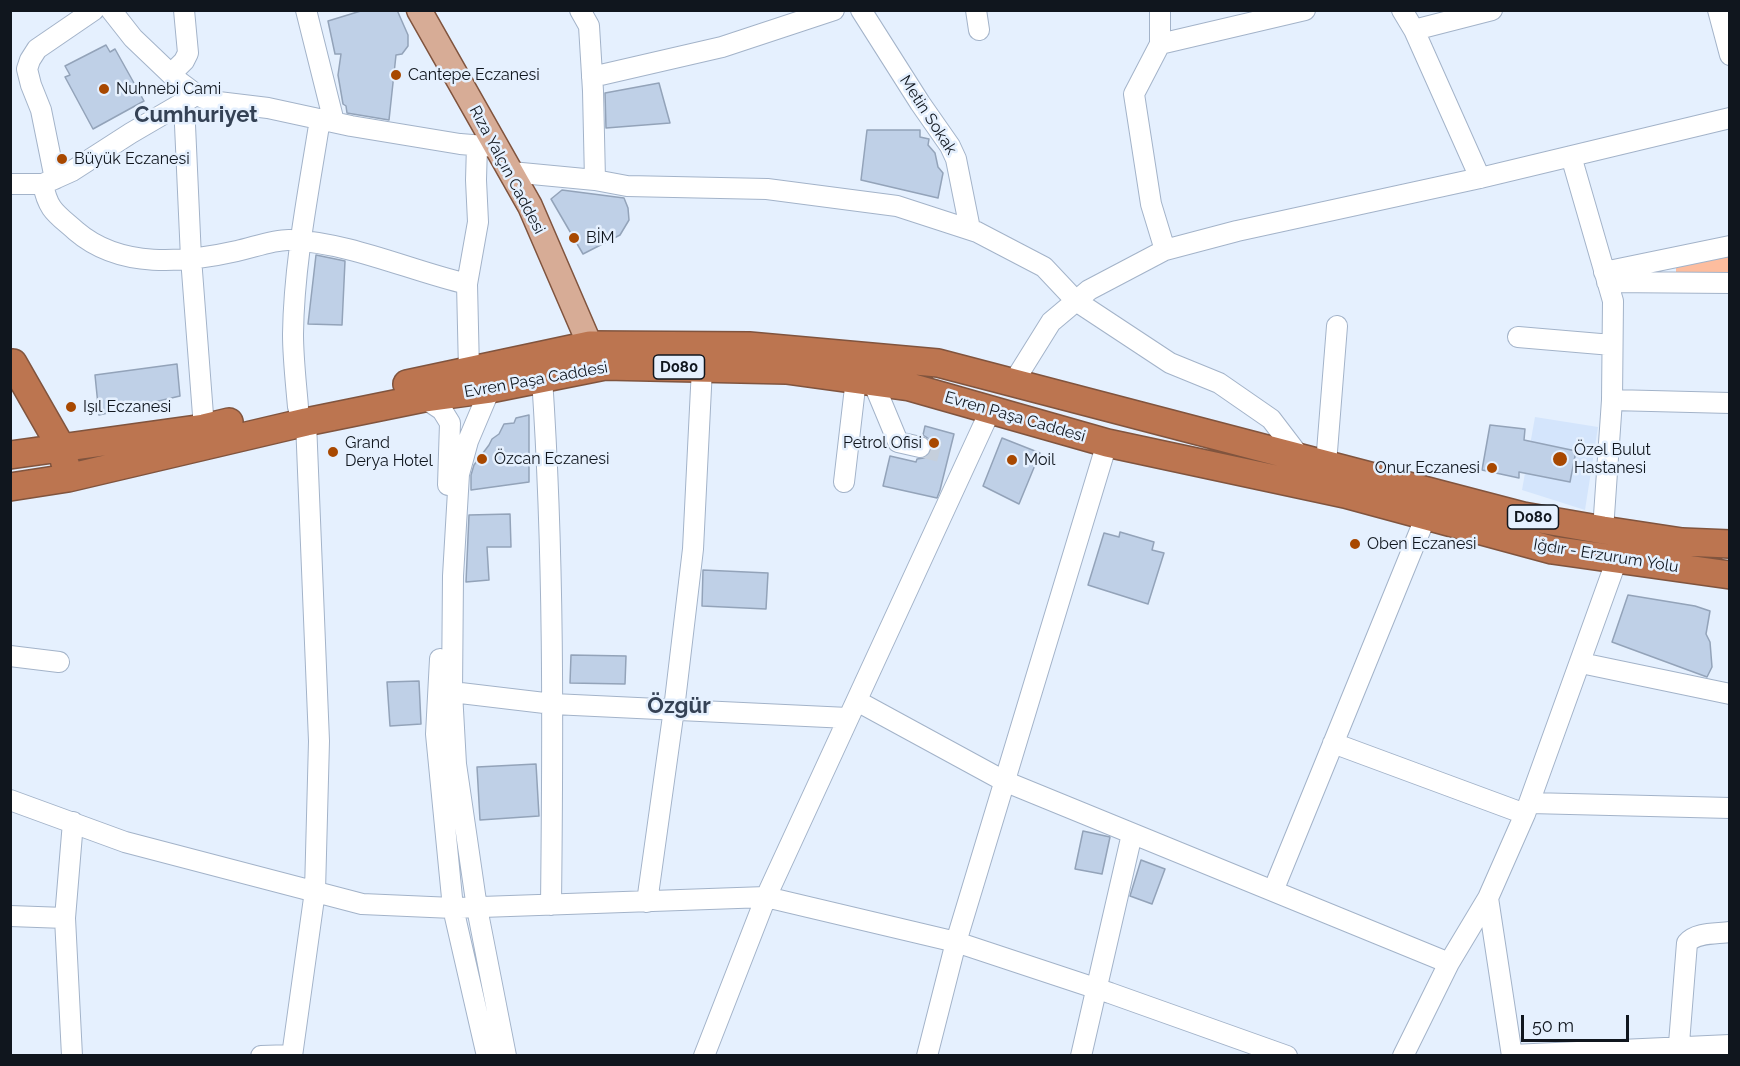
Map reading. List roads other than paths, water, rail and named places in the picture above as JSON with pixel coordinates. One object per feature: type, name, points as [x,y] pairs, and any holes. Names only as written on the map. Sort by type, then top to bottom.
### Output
[{"type":"highway","name":"Evren Paşa Caddesi","points":[[10,487],[68,478],[469,371],[597,355],[749,346],[938,363],[1333,466]]},
{"type":"highway","name":"Evren Paşa Caddesi","points":[[10,455],[490,389],[542,378],[597,355],[702,368],[786,370],[910,387],[1107,442],[1345,494]]},
{"type":"highway","points":[[12,363],[61,447],[68,478]]},
{"type":"highway","name":"Iğdır - Erzurum Yolu","points":[[1333,466],[1523,516],[1682,542],[1730,544]]},
{"type":"highway","name":"Iğdır - Erzurum Yolu","points":[[1345,494],[1552,550],[1730,575]]},
{"type":"main road","name":"Rıza Yalçın Caddesi","points":[[419,10],[487,146],[511,172],[530,206],[597,355]]},
{"type":"street","points":[[94,10],[37,49],[27,69],[41,110],[49,181],[46,200],[53,211],[85,239],[122,255],[160,261],[213,256],[287,240],[325,243],[467,284]]},
{"type":"street","points":[[111,10],[133,38],[171,74],[190,99],[191,258],[204,428]]},
{"type":"street","points":[[171,74],[184,61],[188,53],[184,10]]},
{"type":"street","points":[[261,1056],[292,1055],[315,891],[319,741],[302,415],[293,334],[300,241],[327,121],[306,10]]},
{"type":"street","points":[[592,77],[722,47],[834,10]]},
{"type":"street","name":"Metin Sokak","points":[[861,10],[950,146],[956,159],[969,229]]},
{"type":"street","points":[[976,10],[979,30]]},
{"type":"street","points":[[1160,10],[1160,44],[1134,94],[1151,204],[1165,250]]},
{"type":"street","points":[[1160,44],[1305,10]]},
{"type":"street","points":[[1402,10],[1414,30],[1480,178]]},
{"type":"street","points":[[1414,30],[1492,10]]},
{"type":"street","points":[[1718,10],[1730,55]]},
{"type":"street","points":[[587,13],[596,180]]},
{"type":"street","points":[[10,184],[49,181],[72,171],[190,99],[268,108],[327,121],[487,146],[476,180],[478,222],[467,284],[469,371]]},
{"type":"street","points":[[1013,383],[1051,322],[1089,290],[1165,250],[1237,231],[1480,178],[1730,118]]},
{"type":"street","points":[[1571,156],[1613,301],[1612,400],[1603,530]]},
{"type":"street","points":[[511,172],[596,180],[627,186],[767,189],[873,202],[897,206],[969,229],[1044,267],[1076,301],[1170,363],[1219,383],[1271,419],[1300,458]]},
{"type":"street","points":[[1606,277],[1730,246]]},
{"type":"street","points":[[1606,277],[1730,283]]},
{"type":"street","points":[[1333,466],[1337,326]]},
{"type":"street","points":[[1518,337],[1612,345]]},
{"type":"street","points":[[648,902],[693,549],[702,368]]},
{"type":"street","points":[[542,378],[548,459],[553,704],[550,905]]},
{"type":"street","points":[[864,381],[898,442],[920,447]]},
{"type":"street","points":[[844,482],[864,381]]},
{"type":"street","points":[[490,389],[468,441],[459,474],[453,576],[452,692],[456,764],[477,908],[506,1056]]},
{"type":"street","points":[[424,398],[442,410],[450,423],[447,548],[436,734],[453,908],[487,1056]]},
{"type":"street","points":[[1612,400],[1730,404]]},
{"type":"street","points":[[949,454],[955,455],[988,410]]},
{"type":"street","points":[[704,1056],[766,897],[988,410]]},
{"type":"street","points":[[927,1056],[956,942],[1107,442]]},
{"type":"street","points":[[1273,891],[1426,516]]},
{"type":"street","points":[[1403,1056],[1449,963],[1488,898],[1528,808],[1617,560]]},
{"type":"street","points":[[10,656],[59,662]]},
{"type":"street","points":[[1581,663],[1730,694]]},
{"type":"street","points":[[452,692],[553,704],[674,709],[853,709],[1004,781],[1449,963]]},
{"type":"street","points":[[1333,744],[1528,808],[1730,808]]},
{"type":"street","points":[[10,800],[125,842],[362,904],[477,908],[766,897],[956,942],[1096,988],[1287,1056]]},
{"type":"street","points":[[72,1056],[65,918],[73,822]]},
{"type":"street","points":[[1081,1056],[1132,834]]},
{"type":"street","points":[[1488,898],[1512,1055],[1678,1052],[1730,1046]]},
{"type":"street","points":[[10,916],[65,918]]},
{"type":"street","points":[[1678,1052],[1687,943],[1697,936],[1730,932]]},
{"type":"tunnel","points":[[920,447],[949,454]]},
{"type":"place","name":"Cantepe Eczanesi","points":[[396,75]]},
{"type":"place","name":"Nuhnebi Cami","points":[[104,89]]},
{"type":"place","name":"Büyük Eczanesi","points":[[62,159]]},
{"type":"place","name":"BİM","points":[[574,238]]},
{"type":"place","name":"Işıl Eczanesi","points":[[71,407]]},
{"type":"place","name":"Petrol Ofisi","points":[[934,443]]},
{"type":"place","name":"Grand Derya Hotel","points":[[333,452]]},
{"type":"place","name":"Özcan Eczanesi","points":[[482,459]]},
{"type":"place","name":"Özel Bulut Hastanesi","points":[[1560,459]]},
{"type":"place","name":"Moil","points":[[1012,460]]},
{"type":"place","name":"Onur Eczanesi","points":[[1492,468]]},
{"type":"place","name":"Oben Eczanesi","points":[[1355,544]]},
{"type":"district","name":"Cumhuriyet","points":[[196,115]]},
{"type":"district","name":"Özgür","points":[[679,706]]}]
